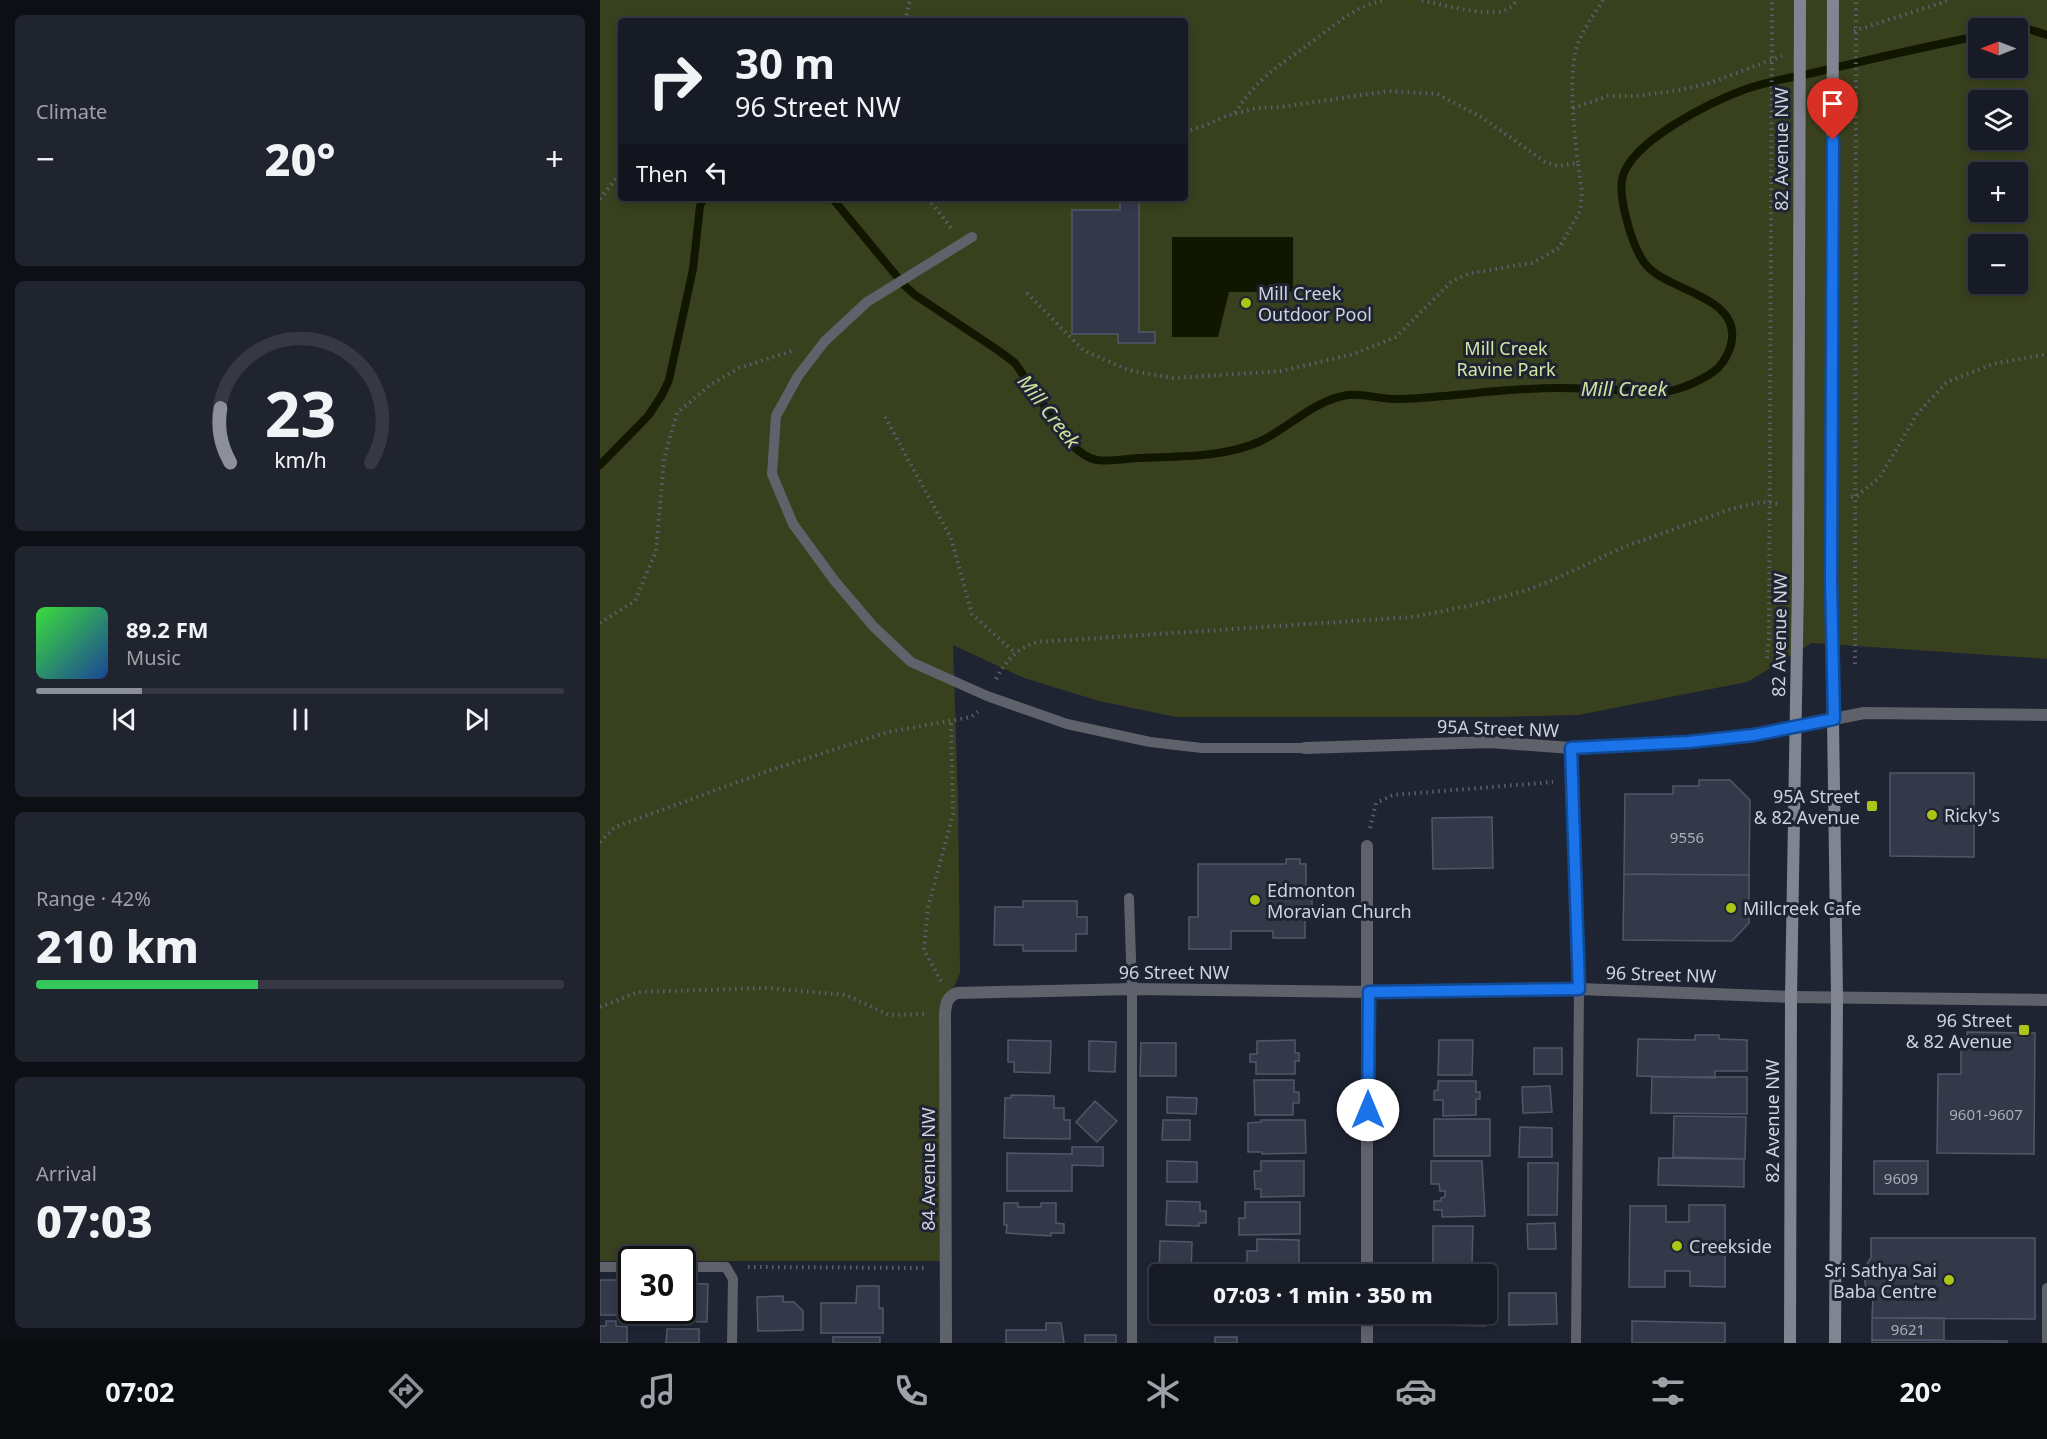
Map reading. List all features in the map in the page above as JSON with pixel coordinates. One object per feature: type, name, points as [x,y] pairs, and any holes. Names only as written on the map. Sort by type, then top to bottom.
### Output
[{"type":"main road","name":"82 Avenue NW","points":[[1790,1343],[1791,997],[1798,583],[1800,0]]},
{"type":"main road","points":[[1833,0],[1831,581],[1837,997],[1835,1343]]},
{"type":"street","name":"95A Street NW","points":[[1305,748],[1490,742],[1571,748],[1689,742],[1754,735],[1864,713],[2047,715]]},
{"type":"street","points":[[1367,846],[1369,992],[1367,1264]]},
{"type":"street","name":"96 Street NW","points":[[950,996],[966,992],[1132,989],[1369,992],[1579,989],[1791,997],[2047,1000]]},
{"type":"street","name":"84 Avenue NW","points":[[946,1343],[945,1013],[946,1003],[950,996]]},
{"type":"street","points":[[1367,1324],[1367,1343]]},
{"type":"lane","points":[[967,240],[867,302],[825,340],[798,376],[776,416],[772,474],[793,524],[834,580],[873,626],[910,662],[987,696],[1066,723],[1150,742],[1202,748],[1305,748]]},
{"type":"lane","points":[[1571,748],[1579,989],[1576,1343]]},
{"type":"lane","points":[[1129,898],[1132,989],[1132,1343]]},
{"type":"lane","points":[[600,1267],[618,1267]]},
{"type":"lane","points":[[696,1267],[726,1267],[732,1279],[732,1343]]},
{"type":"lane","points":[[2047,1288],[2047,1343]]},
{"type":"path","points":[[906,18],[910,0]]},
{"type":"path","points":[[1235,114],[1250,91],[1272,70],[1356,9],[1386,0]]},
{"type":"path","points":[[1422,0],[1491,12],[1511,7],[1517,0]]},
{"type":"path","points":[[1027,293],[1083,350],[1128,370],[1173,378],[1281,371],[1354,354],[1396,337],[1452,281],[1471,273],[1532,263],[1559,248],[1580,212],[1582,192],[1573,108],[1574,66],[1578,42],[1603,0]]},
{"type":"path","points":[[1767,658],[1769,639],[1772,0]]},
{"type":"path","points":[[1855,664],[1856,0]]},
{"type":"path","points":[[1850,32],[1950,0]]},
{"type":"path","points":[[1573,108],[1608,96],[1636,96],[1710,83],[1786,55]]},
{"type":"path","points":[[1188,131],[1257,108],[1281,107],[1389,91],[1437,94],[1483,118],[1545,162],[1557,166],[1578,163]]},
{"type":"path","points":[[600,199],[618,176]]},
{"type":"path","points":[[931,201],[967,240]]},
{"type":"path","points":[[600,623],[635,601],[656,551],[664,459],[677,413],[710,385],[739,368],[793,351]]},
{"type":"path","points":[[1880,477],[1917,414],[1947,382],[1993,364],[2047,354]]},
{"type":"path","points":[[885,417],[951,537],[972,614],[1015,653]]},
{"type":"path","points":[[600,842],[615,827],[768,771],[888,732],[971,717],[978,712],[1003,665],[1026,645],[1060,639],[1413,617],[1442,613],[1546,583],[1626,546],[1734,508]]},
{"type":"path","points":[[950,996],[924,950],[928,908],[953,814],[951,720]]},
{"type":"path","points":[[1367,846],[1376,803],[1394,795],[1554,782]]},
{"type":"path","points":[[600,1006],[638,992],[767,988],[846,995],[889,1015],[945,1013]]},
{"type":"path","points":[[726,1267],[946,1268]]},
{"type":"green space","name":"Mill Creek Ravine Park","points":[[600,0],[2047,0],[2047,659],[1812,643],[1747,682],[1578,715],[1176,717],[1099,701],[1024,678],[953,645],[960,973],[950,996],[950,1261],[696,1261],[696,1246],[618,1246],[618,1261],[600,1261]]},
{"type":"shaded area","points":[[1172,237],[1293,237],[1293,292],[1229,292],[1218,337],[1172,337]]},
{"type":"building","points":[[1120,201],[1139,201],[1139,332],[1155,332],[1155,343],[1118,343],[1118,334],[1072,334],[1072,210],[1120,210]]},
{"type":"building","name":"Ricky's","points":[[1890,773],[1974,773],[1974,857],[1890,856]]},
{"type":"building","points":[[1699,780],[1730,780],[1750,800],[1749,875],[1624,874],[1625,794],[1673,794],[1673,786],[1699,786]]},
{"type":"building","points":[[1492,817],[1493,868],[1433,869],[1432,818]]},
{"type":"building","name":"Edmonton Moravian Church","points":[[1286,859],[1300,859],[1300,864],[1306,864],[1306,888],[1312,888],[1312,912],[1305,912],[1305,938],[1273,938],[1273,931],[1231,931],[1231,949],[1189,949],[1189,917],[1198,917],[1198,864],[1286,864]]},
{"type":"building","points":[[1624,874],[1749,875],[1749,923],[1732,941],[1623,940]]},
{"type":"building","points":[[1023,901],[1077,901],[1077,917],[1087,917],[1087,934],[1076,934],[1076,951],[1023,951],[1023,945],[994,945],[995,907],[1023,907]]},
{"type":"building","points":[[1967,1032],[2035,1033],[2034,1154],[1937,1153],[1938,1074],[1961,1074],[1961,1037],[1967,1037]]},
{"type":"building","points":[[1695,1035],[1719,1035],[1719,1039],[1747,1040],[1747,1071],[1715,1071],[1715,1078],[1637,1076],[1638,1039],[1695,1040]]},
{"type":"building","points":[[1008,1040],[1051,1041],[1050,1073],[1014,1072],[1014,1062],[1008,1062]]},
{"type":"building","points":[[1295,1040],[1295,1053],[1299,1053],[1299,1061],[1295,1061],[1295,1074],[1256,1074],[1256,1062],[1250,1062],[1250,1054],[1257,1054],[1257,1041]]},
{"type":"building","points":[[1439,1040],[1473,1040],[1472,1075],[1438,1075]]},
{"type":"building","points":[[1089,1041],[1116,1042],[1115,1072],[1089,1071]]},
{"type":"building","points":[[1141,1043],[1176,1043],[1176,1076],[1140,1076]]},
{"type":"building","points":[[1534,1048],[1562,1048],[1562,1074],[1534,1074]]},
{"type":"building","points":[[1652,1077],[1747,1077],[1747,1114],[1651,1113]]},
{"type":"building","points":[[1254,1080],[1294,1080],[1294,1092],[1299,1092],[1299,1103],[1293,1103],[1293,1115],[1255,1115]]},
{"type":"building","points":[[1438,1081],[1476,1081],[1476,1092],[1480,1092],[1480,1099],[1476,1099],[1476,1115],[1443,1116],[1443,1100],[1434,1100],[1434,1091],[1438,1090]]},
{"type":"building","points":[[1550,1086],[1552,1112],[1523,1113],[1522,1087]]},
{"type":"building","points":[[1011,1095],[1054,1096],[1054,1108],[1064,1108],[1064,1120],[1070,1120],[1070,1139],[1004,1138],[1005,1098],[1011,1098]]},
{"type":"building","points":[[1167,1097],[1197,1098],[1196,1114],[1167,1113]]},
{"type":"building","points":[[1095,1101],[1117,1121],[1097,1142],[1076,1122]]},
{"type":"building","points":[[1674,1116],[1746,1117],[1745,1159],[1673,1157]]},
{"type":"building","points":[[1434,1119],[1490,1119],[1490,1156],[1434,1156]]},
{"type":"building","points":[[1163,1120],[1190,1120],[1190,1140],[1162,1140]]},
{"type":"building","points":[[1261,1120],[1305,1120],[1306,1153],[1248,1152],[1248,1123],[1261,1122]]},
{"type":"building","points":[[1520,1127],[1552,1128],[1552,1157],[1519,1157]]},
{"type":"building","points":[[1072,1147],[1103,1147],[1103,1166],[1072,1165],[1072,1191],[1007,1191],[1007,1153],[1072,1154]]},
{"type":"building","points":[[1659,1158],[1744,1159],[1744,1187],[1658,1185]]},
{"type":"building","points":[[1167,1161],[1197,1162],[1197,1182],[1167,1182]]},
{"type":"building","points":[[1261,1161],[1304,1161],[1304,1196],[1261,1197],[1261,1189],[1255,1189],[1254,1171],[1261,1171]]},
{"type":"building","points":[[1431,1161],[1482,1161],[1485,1216],[1442,1217],[1442,1210],[1434,1210],[1434,1201],[1441,1201],[1441,1198],[1445,1197],[1445,1191],[1440,1191],[1439,1184],[1431,1184]]},
{"type":"building","points":[[1874,1161],[1928,1161],[1928,1194],[1874,1194]]},
{"type":"building","points":[[1528,1163],[1558,1163],[1557,1215],[1528,1215]]},
{"type":"building","points":[[1167,1201],[1200,1202],[1200,1211],[1206,1211],[1206,1223],[1199,1223],[1199,1226],[1166,1225]]},
{"type":"building","points":[[1245,1202],[1300,1202],[1300,1234],[1239,1235],[1239,1218],[1245,1218]]},
{"type":"building","points":[[1004,1203],[1018,1203],[1018,1207],[1041,1207],[1041,1203],[1056,1203],[1056,1223],[1064,1224],[1064,1233],[1051,1233],[1051,1236],[1006,1233]]},
{"type":"building","name":"Creekside","points":[[1689,1205],[1725,1205],[1725,1287],[1690,1286],[1690,1271],[1665,1271],[1665,1287],[1629,1287],[1630,1206],[1666,1206],[1666,1222],[1689,1222]]},
{"type":"building","points":[[1555,1223],[1556,1249],[1528,1249],[1527,1224]]},
{"type":"building","points":[[1433,1226],[1473,1226],[1472,1264],[1433,1264]]},
{"type":"building","name":"Sri Sathya Sai Baba Centre","points":[[1871,1238],[2035,1238],[2035,1319],[1872,1318],[1873,1298],[1866,1288],[1864,1277],[1871,1257]]},
{"type":"building","points":[[1257,1239],[1299,1240],[1299,1264],[1247,1264],[1247,1251],[1257,1251]]},
{"type":"building","points":[[1160,1241],[1192,1242],[1191,1264],[1159,1264]]},
{"type":"building","points":[[600,1280],[618,1280],[618,1315],[600,1315]]},
{"type":"building","points":[[696,1284],[708,1284],[707,1322],[696,1322]]},
{"type":"building","points":[[857,1286],[879,1286],[879,1308],[883,1308],[883,1333],[821,1333],[821,1303],[856,1303]]},
{"type":"building","points":[[1509,1293],[1556,1293],[1557,1324],[1509,1325]]},
{"type":"building","points":[[783,1296],[783,1302],[794,1302],[803,1311],[803,1330],[758,1331],[757,1297]]},
{"type":"building","points":[[1872,1318],[1944,1318],[1944,1340],[1872,1340]]},
{"type":"building","points":[[606,1321],[616,1321],[616,1326],[627,1327],[627,1343],[600,1343],[600,1326],[606,1326]]},
{"type":"building","points":[[1632,1321],[1725,1323],[1725,1343],[1632,1343]]},
{"type":"building","points":[[1046,1323],[1061,1323],[1064,1343],[1006,1343],[1006,1330],[1046,1330]]},
{"type":"building","points":[[1282,1324],[1305,1324],[1305,1325]]},
{"type":"building","points":[[1486,1324],[1486,1326],[1432,1325]]},
{"type":"building","points":[[667,1329],[699,1329],[699,1343],[666,1343]]},
{"type":"building","points":[[1085,1335],[1116,1335],[1116,1343],[1085,1343]]},
{"type":"building","points":[[833,1337],[880,1337],[880,1343],[833,1343]]},
{"type":"building","points":[[1215,1337],[1237,1337],[1237,1343],[1215,1343]]},
{"type":"building","points":[[1872,1340],[2007,1341],[2007,1343],[1872,1343]]},
{"type":"waterway","name":"Mill Creek","points":[[2028,29],[2047,35]]},
{"type":"waterway","name":"Mill Creek","points":[[834,201],[915,295],[1015,363],[1070,443],[1082,454],[1097,460],[1112,461],[1232,451],[1261,441],[1324,402],[1348,395],[1400,399],[1558,388],[1664,392],[1692,383],[1718,368],[1730,347],[1731,325],[1724,313],[1714,304],[1658,275],[1642,260],[1628,226],[1622,189],[1622,180],[1628,166],[1639,151],[1694,113],[1746,89],[1968,38]]},
{"type":"waterway","name":"Mill Creek","points":[[600,465],[648,416],[669,380],[693,269],[702,201]]},
{"type":"place","name":"Mill Creek Outdoor Pool","points":[[1246,303]]},
{"type":"place","name":"95A Street & 82 Avenue","points":[[1872,806]]},
{"type":"place","name":"Ricky's","points":[[1932,815]]},
{"type":"place","name":"Edmonton Moravian Church","points":[[1255,900]]},
{"type":"place","name":"Millcreek Cafe","points":[[1731,908]]},
{"type":"place","name":"96 Street & 82 Avenue","points":[[2024,1030]]},
{"type":"place","name":"Creekside","points":[[1677,1246]]},
{"type":"place","name":"Sri Sathya Sai Baba Centre","points":[[1949,1280]]},
{"type":"route","points":[[1368,1110],[1369,992],[1579,989],[1571,748],[1689,742],[1754,735],[1834,719],[1831,581],[1833,140]]}]
